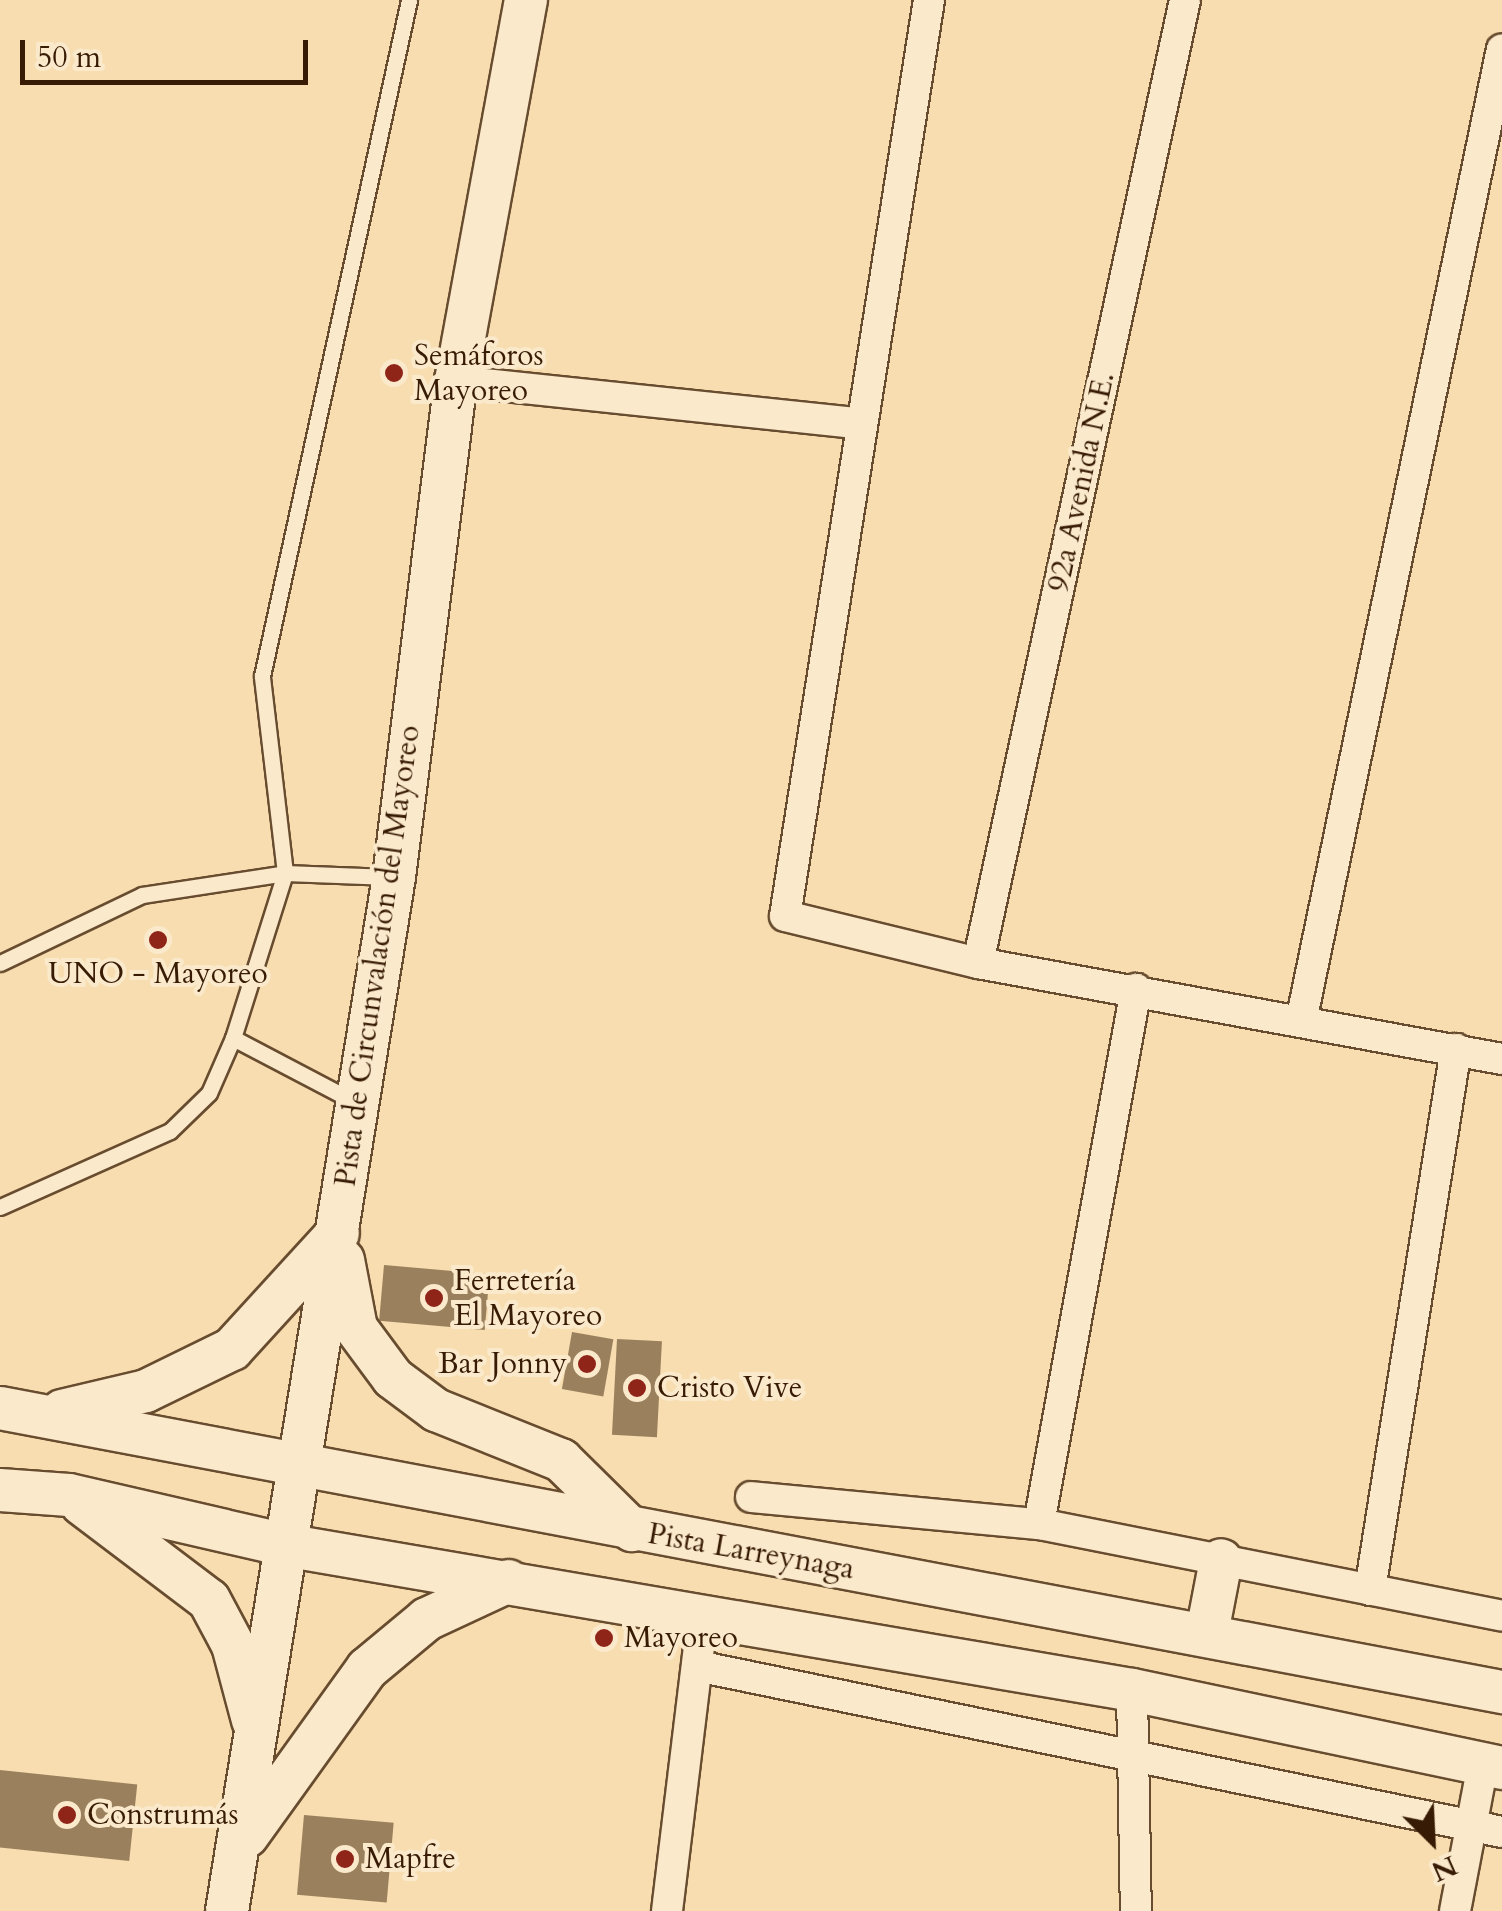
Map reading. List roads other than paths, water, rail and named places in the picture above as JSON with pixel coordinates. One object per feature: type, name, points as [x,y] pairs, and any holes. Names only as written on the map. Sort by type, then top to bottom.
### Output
[{"type":"main road","name":"Pista de Circunvalación del Mayoreo","points":[[227,1911],[290,1546],[300,1461],[394,877],[456,382],[526,0]]},
{"type":"main road","points":[[46,1414],[146,1391],[232,1349],[338,1233]]},
{"type":"main road","points":[[338,1233],[356,1328],[393,1378],[436,1410],[561,1460],[632,1530]]},
{"type":"main road","name":"Pista Larreynaga","points":[[0,1408],[300,1461],[632,1530],[1502,1692]]},
{"type":"main road","points":[[0,1490],[69,1495],[290,1546],[510,1582],[702,1621],[1132,1690],[1492,1766]]},
{"type":"main road","points":[[69,1495],[209,1600],[246,1683],[257,1745]]},
{"type":"main road","points":[[1206,1634],[1221,1560]]},
{"type":"main road","points":[[235,1854],[367,1668],[427,1619],[510,1582]]},
{"type":"street","points":[[929,0],[784,916],[978,963],[1302,1017],[1502,1058]]},
{"type":"street","name":"92a Avenida N.E.","points":[[978,963],[1185,0]]},
{"type":"street","points":[[1302,1017],[1502,49]]},
{"type":"street","points":[[456,382],[862,424]]},
{"type":"street","points":[[1039,1524],[1136,990]]},
{"type":"street","points":[[1370,1590],[1456,1049]]},
{"type":"street","points":[[751,1498],[1039,1524],[1502,1616]]},
{"type":"street","points":[[666,1911],[702,1621]]},
{"type":"street","points":[[697,1666],[1133,1760],[1502,1832]]},
{"type":"street","points":[[1132,1690],[1136,1911]]},
{"type":"street","points":[[1455,1911],[1472,1826],[1492,1766]]},
{"type":"lane","points":[[0,1207],[170,1131],[209,1093],[232,1038],[284,874],[262,676],[409,0]]},
{"type":"lane","points":[[0,963],[142,895],[284,874],[394,877]]},
{"type":"lane","points":[[232,1038],[357,1103]]},
{"type":"place","name":"Semáforos Mayoreo","points":[[394,373]]},
{"type":"place","name":"UNO - Mayoreo","points":[[158,940]]},
{"type":"place","name":"Ferretería El Mayoreo","points":[[434,1298]]},
{"type":"place","name":"Bar Jonny","points":[[587,1364]]},
{"type":"place","name":"Cristo Vive","points":[[637,1388]]},
{"type":"place","name":"Mayoreo","points":[[604,1638]]},
{"type":"place","name":"Construmás","points":[[67,1815]]},
{"type":"place","name":"Mapfre","points":[[345,1859]]}]
